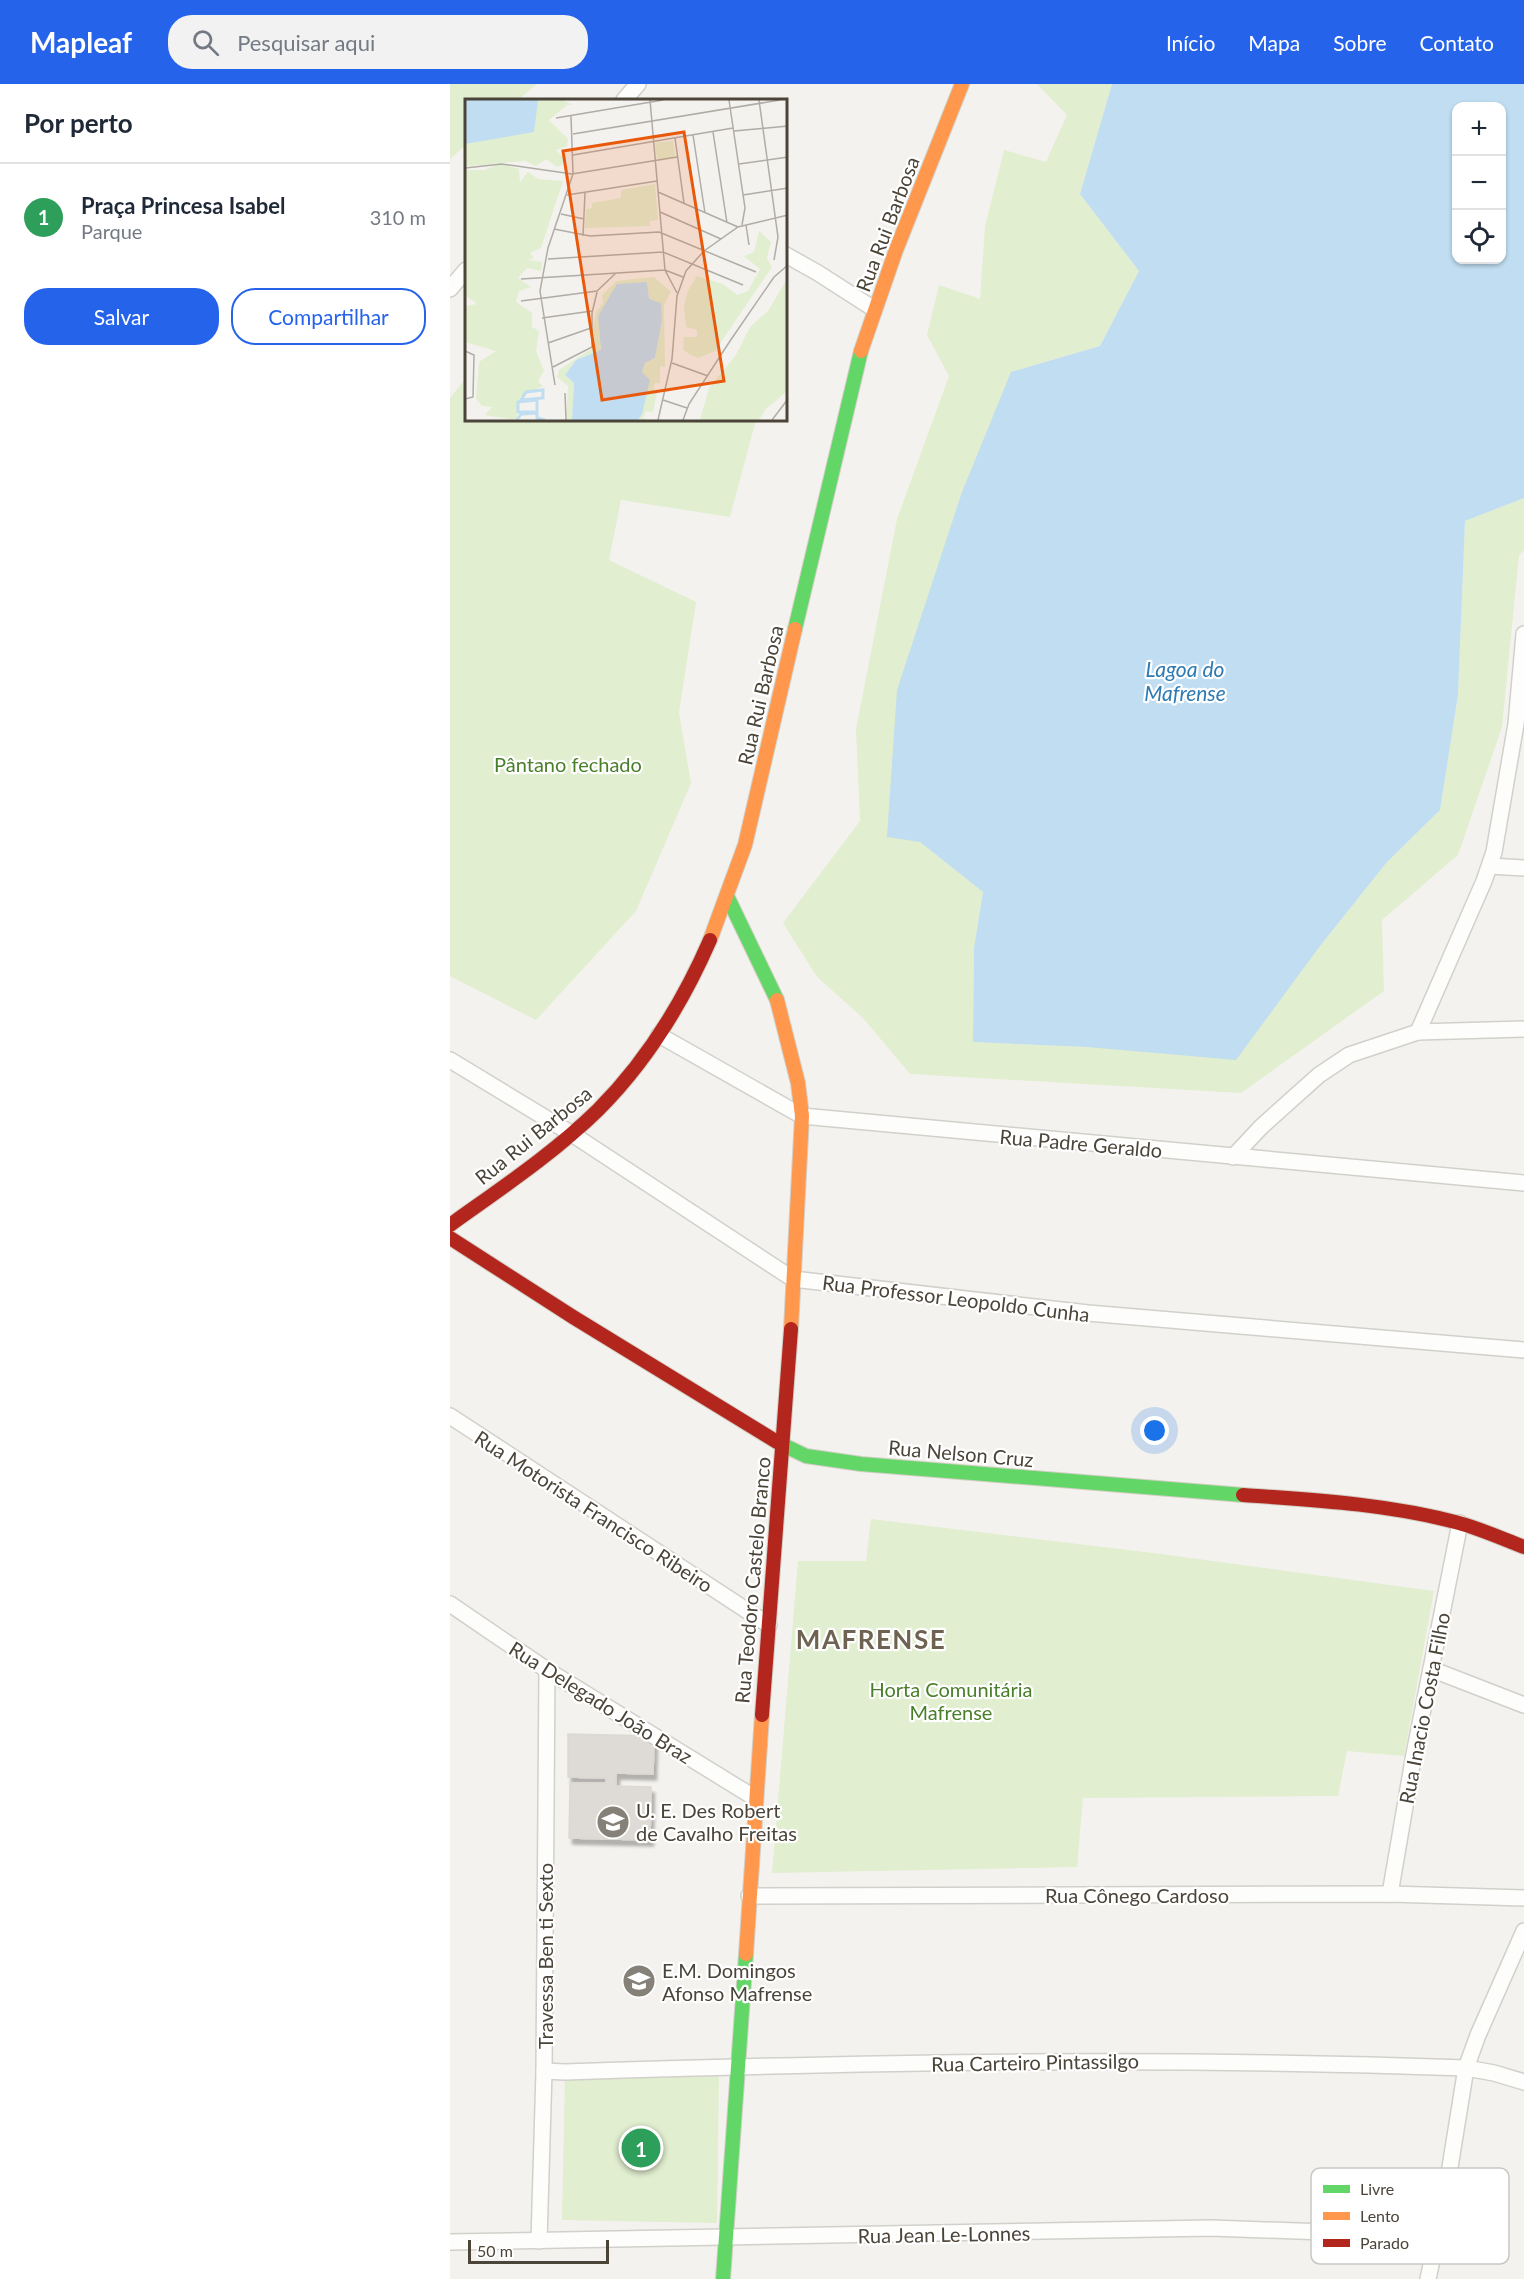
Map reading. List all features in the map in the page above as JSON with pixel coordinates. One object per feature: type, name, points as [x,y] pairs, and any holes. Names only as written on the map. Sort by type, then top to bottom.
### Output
[{"type":"street","points":[[625,99],[638,84]]},
{"type":"street","name":"Rua Rui Barbosa","points":[[450,1225],[572,1134],[625,1081],[659,1035],[690,979],[728,898],[751,822],[846,409],[874,309],[962,84]]},
{"type":"street","points":[[788,256],[874,309]]},
{"type":"street","points":[[450,289],[465,271]]},
{"type":"street","points":[[1418,1032],[1494,852],[1520,723],[1524,634]]},
{"type":"street","points":[[1490,866],[1524,868]]},
{"type":"street","name":"Rua Teodoro Castelo Branco","points":[[723,2279],[739,2066],[755,1798],[783,1446],[802,1116],[794,1060],[778,1003],[728,898]]},
{"type":"street","points":[[1233,1157],[1261,1127],[1319,1075],[1349,1054],[1418,1032],[1524,1029]]},
{"type":"street","name":"Rua Padre Geraldo","points":[[659,1035],[802,1116],[1524,1183]]},
{"type":"street","name":"Rua Professor Leopoldo Cunha","points":[[450,1060],[572,1134],[793,1279],[1088,1313],[1524,1350]]},
{"type":"street","name":"Rua Nelson Cruz","points":[[450,1238],[600,1334],[783,1446],[806,1456],[828,1461],[1337,1502],[1404,1511],[1460,1523],[1524,1547]]},
{"type":"street","name":"Rua Motorista Francisco Ribeiro","points":[[450,1416],[769,1625]]},
{"type":"street","name":"Rua Inacio Costa Filho","points":[[1390,1894],[1460,1523]]},
{"type":"street","name":"Rua Delegado João Braz","points":[[450,1604],[547,1670],[755,1798]]},
{"type":"street","points":[[1431,1669],[1524,1705]]},
{"type":"street","name":"Travessa Ben ti Sexto","points":[[539,2241],[544,2071],[547,1670]]},
{"type":"street","name":"Rua Cônego Cardoso","points":[[749,1896],[1390,1894],[1524,1898]]},
{"type":"street","points":[[1449,2168],[1466,2068],[1478,2035],[1524,1931]]},
{"type":"street","name":"Rua Carteiro Pintassilgo","points":[[544,2071],[1104,2060],[1466,2068],[1524,2082]]},
{"type":"street","name":"Rua Jean Le-Lonnes","points":[[450,2242],[1211,2228],[1311,2232]]},
{"type":"street","points":[[1428,2279],[1431,2264]]},
{"type":"green space","points":[[450,84],[537,84],[519,99],[465,99],[465,146],[450,159]]},
{"type":"green space","points":[[1037,84],[1112,84],[1080,194],[1139,271],[1100,346],[1011,372],[920,842],[983,892],[974,948],[973,1042],[1087,1047],[1320,946],[1387,862],[1440,810],[1458,695],[1465,521],[1524,498],[1524,550],[1519,555],[1502,727],[1458,855],[1382,920],[1384,991],[1241,1093],[910,1074],[863,1018],[817,977],[783,923],[860,821],[856,729],[897,519],[949,376],[927,335],[939,285],[980,299],[985,226],[1004,150],[1046,162],[1067,115]]},
{"type":"green space","name":"Pântano fechado","points":[[465,379],[465,422],[755,422],[730,517],[621,500],[609,560],[696,602],[679,713],[691,783],[636,911],[536,1020],[450,976],[450,398]]},
{"type":"green space","name":"Horta Comunitária Mafrense","points":[[871,1519],[1161,1554],[1434,1591],[1404,1756],[1347,1751],[1338,1796],[1083,1798],[1077,1867],[772,1873],[798,1561],[866,1561]]},
{"type":"green space","points":[[565,2072],[719,2075],[717,2223],[562,2220]]},
{"type":"water","name":"Lagoa do Mafrense","points":[[1112,84],[1524,84],[1524,498],[1465,521],[1458,695],[1440,810],[1387,862],[1320,946],[1236,1060],[1087,1047],[973,1042],[974,948],[983,892],[920,842],[887,837],[897,690],[962,492],[1011,372],[1100,346],[1139,271],[1080,194]]},
{"type":"building","points":[[568,1734],[654,1736],[653,1774],[616,1773],[616,1786],[651,1787],[650,1840],[569,1838],[570,1783],[606,1783],[606,1778],[568,1777]]},
{"type":"traffic: fast","points":[[795,629],[861,351]]},
{"type":"traffic: fast","points":[[728,898],[777,1000]]},
{"type":"traffic: fast","points":[[777,1442],[806,1456],[861,1464],[1243,1495]]},
{"type":"traffic: fast","points":[[723,2279],[746,1954]]},
{"type":"traffic: slow","points":[[861,351],[896,250],[962,84]]},
{"type":"traffic: slow","points":[[710,940],[745,845],[795,629]]},
{"type":"traffic: slow","points":[[777,1000],[798,1083],[802,1116],[791,1329]]},
{"type":"traffic: slow","points":[[746,1954],[762,1715]]},
{"type":"traffic: jam","points":[[450,1225],[526,1170],[598,1110],[632,1072],[662,1030],[688,986],[710,940]]},
{"type":"traffic: jam","points":[[450,1238],[573,1317],[777,1442]]},
{"type":"traffic: jam","points":[[762,1715],[791,1329]]},
{"type":"traffic: jam","points":[[1243,1495],[1406,1511],[1467,1525],[1524,1547]]},
{"type":"place","name":"U. E. Des Robert de Cavalho Freitas","points":[[613,1822]]},
{"type":"place","name":"E.M. Domingos Afonso Mafrense","points":[[639,1981]]},
{"type":"place","name":"Praça Princesa Isabel","points":[[641,2148]]},
{"type":"district","name":"MAFRENSE","points":[[871,1639]]}]
